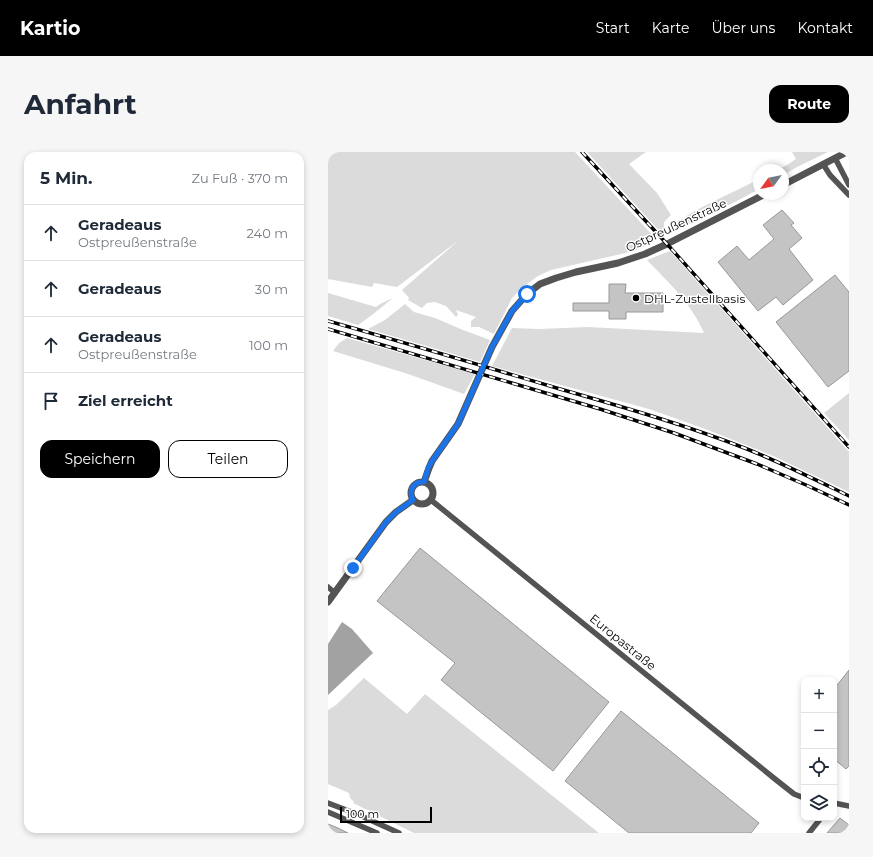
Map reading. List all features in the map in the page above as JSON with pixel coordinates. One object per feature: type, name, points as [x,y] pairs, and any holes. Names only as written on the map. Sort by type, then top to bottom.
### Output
[{"type":"street","points":[[789,182],[847,152]]},
{"type":"street","points":[[835,158],[849,185]]},
{"type":"street","points":[[823,164],[830,175],[849,195]]},
{"type":"street","name":"Ostpreußenstraße","points":[[424,482],[428,468],[432,461],[458,424],[495,343],[512,311],[527,294],[540,284],[556,278],[631,260],[667,244],[754,200]]},
{"type":"street","points":[[419,482],[424,482],[433,490],[431,500],[426,504],[417,503],[411,496],[413,486],[419,482]]},
{"type":"street","points":[[328,602],[386,522],[396,512],[413,500]]},
{"type":"street","name":"Europastraße","points":[[431,500],[775,779],[794,794],[801,797]]},
{"type":"street","points":[[328,587],[335,593]]},
{"type":"street","points":[[328,803],[399,833]]},
{"type":"street","points":[[837,804],[849,806]]},
{"type":"street","points":[[328,812],[378,833]]},
{"type":"street","points":[[809,833],[818,821]]},
{"type":"shaded area","points":[[328,152],[575,152],[657,240],[634,251],[551,270],[538,276],[523,287],[512,298],[494,334],[479,327],[471,327],[471,321],[476,317],[456,310],[458,315],[456,317],[446,306],[435,302],[427,303],[422,308],[408,300],[409,298],[402,290],[459,240],[397,287],[374,283],[372,287],[328,279]]},
{"type":"shaded area","points":[[587,152],[646,152],[629,164],[657,193],[671,215],[664,222],[664,236]]},
{"type":"shaded area","points":[[792,152],[828,152],[789,172],[788,164],[796,159]]},
{"type":"shaded area","points":[[753,182],[753,192],[673,232],[669,228],[701,207]]},
{"type":"shaded area","points":[[670,251],[849,452],[849,492],[771,455],[649,409],[492,366],[512,328],[539,329],[588,327],[704,333],[693,312],[686,303],[647,260]]},
{"type":"shaded area","points":[[328,293],[376,307],[393,298],[358,325],[328,316]]},
{"type":"shaded area","points":[[405,304],[414,312],[435,318],[490,340],[480,362],[368,329],[385,320]]},
{"type":"shaded area","points":[[347,338],[475,374],[464,394],[408,374],[333,351],[339,343]]},
{"type":"shaded area","points":[[849,393],[849,440],[824,413]]},
{"type":"shaded area","points":[[342,622],[352,629],[373,653],[328,695],[328,644]]},
{"type":"shaded area","points":[[364,678],[407,714],[425,694],[599,833],[414,833],[353,803],[354,802],[350,798],[349,793],[328,784],[328,710],[336,705]]},
{"type":"building","points":[[782,210],[794,223],[791,225],[802,238],[789,249],[813,280],[783,305],[776,297],[758,311],[718,262],[737,246],[749,260],[774,239],[763,225]]},
{"type":"building","points":[[835,275],[849,292],[849,371],[828,387],[776,322]]},
{"type":"building","name":"DHL-Zustellbasis","points":[[609,284],[626,284],[625,293],[663,293],[663,312],[626,312],[626,319],[609,319],[609,311],[573,311],[573,303],[609,303]]},
{"type":"building","points":[[420,548],[609,702],[553,771],[441,680],[455,663],[377,601]]},
{"type":"building","points":[[849,670],[849,766],[846,769],[837,762],[837,685]]},
{"type":"building","points":[[621,711],[759,823],[751,833],[629,833],[565,781]]},
{"type":"building","points":[[840,818],[849,825],[849,833],[827,833]]},
{"type":"building","points":[[328,824],[338,828],[348,833],[328,833]]},
{"type":"railway","points":[[582,152],[667,244],[849,447]]},
{"type":"railway","points":[[328,321],[678,424],[760,454],[849,496]]},
{"type":"railway","points":[[328,329],[600,409],[674,433],[757,464],[849,505]]},
{"type":"place","name":"DHL-Zustellbasis","points":[[636,298]]},
{"type":"route","points":[[353,568],[386,522],[396,512],[413,500],[411,496],[411,489],[419,482],[424,482],[428,468],[432,461],[458,424],[492,347],[512,311],[527,294]]}]
